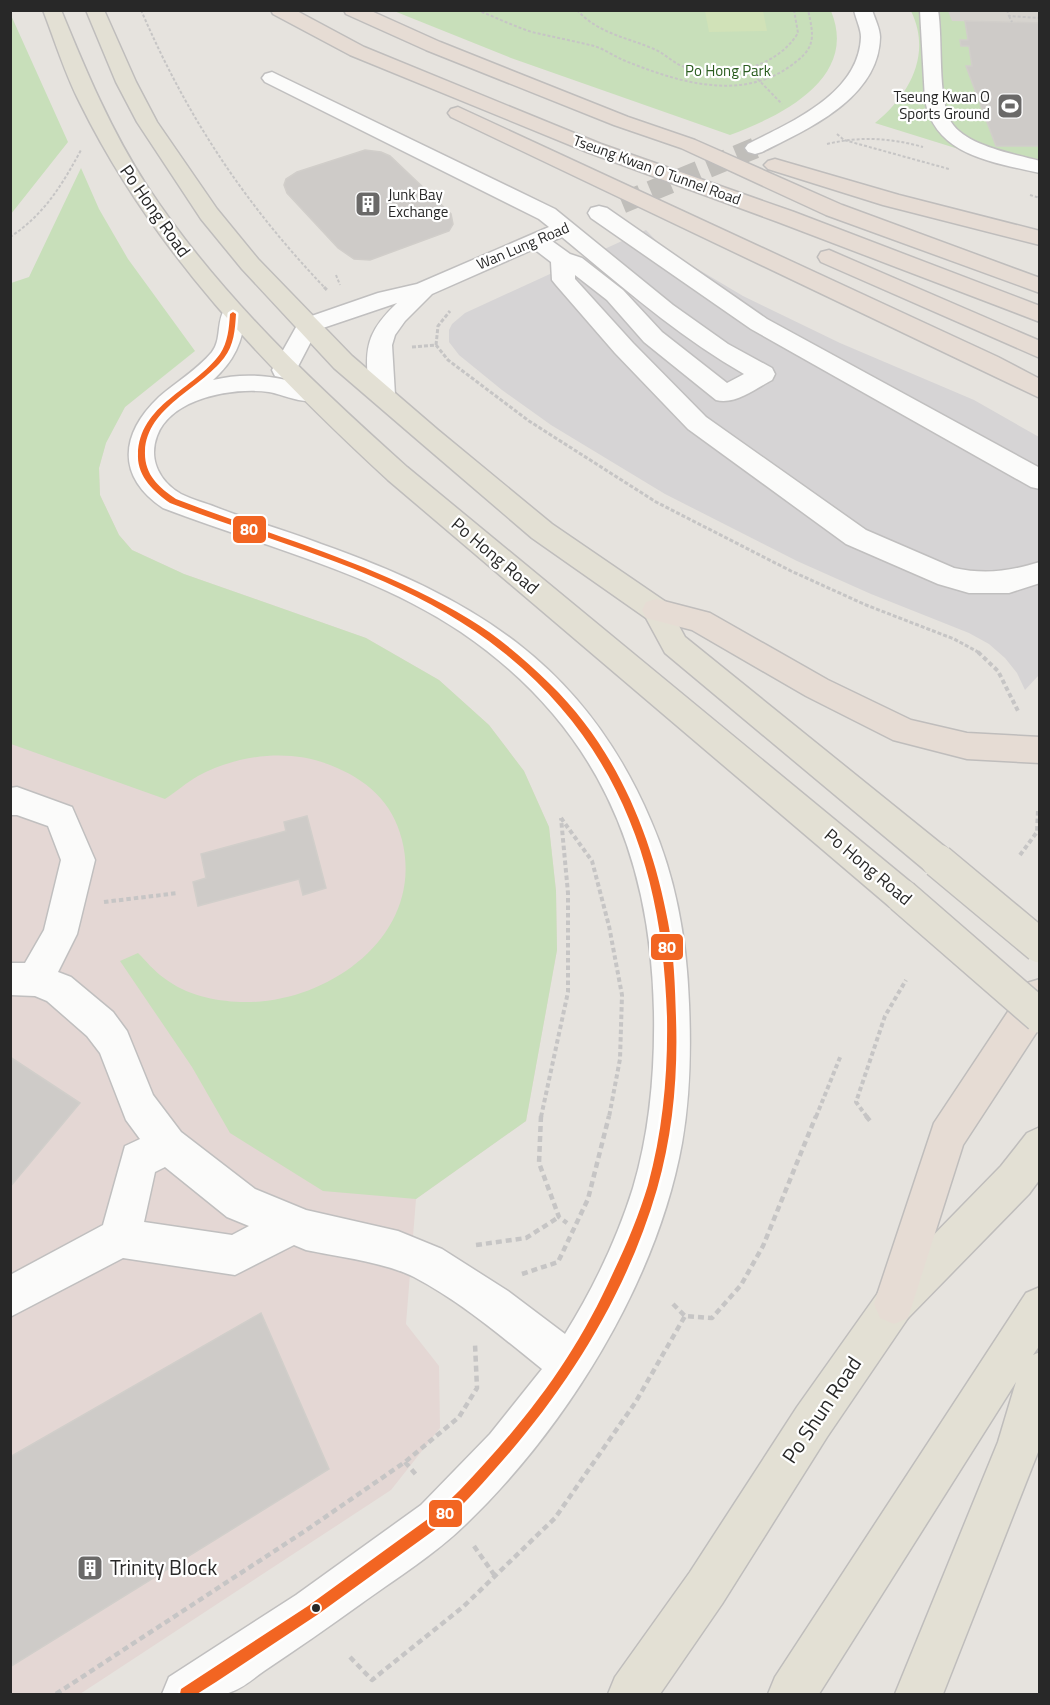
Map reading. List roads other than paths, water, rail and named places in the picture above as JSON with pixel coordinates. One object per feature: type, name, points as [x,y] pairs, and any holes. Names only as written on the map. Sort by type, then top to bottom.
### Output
[{"type":"highway","name":"Tseung Kwan O Tunnel Road","points":[[280,10],[357,51],[594,148],[786,217],[1040,315]]},
{"type":"highway","name":"Tseung Kwan O Tunnel Road","points":[[353,10],[433,46],[621,122],[688,144],[766,182],[845,214],[1040,286]]},
{"type":"highway","points":[[357,51],[460,114],[988,363],[1040,390]]},
{"type":"highway","points":[[688,144],[782,167],[891,200],[1040,238]]},
{"type":"highway","points":[[594,148],[782,238]]},
{"type":"highway","points":[[812,250],[1039,350]]},
{"type":"highway","points":[[656,610],[700,621],[828,693],[904,731],[967,746],[1040,750]]},
{"type":"highway","points":[[894,1304],[947,1136],[1040,995]]},
{"type":"main road","name":"Po Hong Road","points":[[52,10],[82,91],[121,162],[164,227],[233,314],[284,370],[397,474],[902,896],[1040,1016]]},
{"type":"main road","points":[[95,10],[126,82],[176,168],[209,214],[250,264],[343,362],[542,531],[656,610],[675,645],[1040,946]]},
{"type":"main road","name":"Po Shun Road","points":[[632,1695],[706,1588],[812,1422],[894,1304],[1015,1179],[1040,1146]]},
{"type":"main road","points":[[792,1695],[1040,1307]]},
{"type":"main road","points":[[919,1695],[1020,1442],[1040,1374]]},
{"type":"street","points":[[755,148],[822,111],[852,85],[862,71],[870,42],[869,27],[863,10]]},
{"type":"street","points":[[929,10],[936,106],[942,124],[950,133],[976,149],[1040,167]]},
{"type":"street","points":[[272,78],[547,214],[665,310],[719,349],[763,374],[725,394],[653,337],[615,295],[574,263],[562,259],[536,240]]},
{"type":"street","name":"Wan Lung Road","points":[[308,325],[386,298],[424,289],[622,203]]},
{"type":"street","points":[[599,213],[759,324],[1040,480]]},
{"type":"street","points":[[562,259],[564,280],[624,348],[697,423],[856,537],[948,577],[969,582],[1010,582],[1040,572]]},
{"type":"street","name":"Wan Lung Road","points":[[382,395],[377,354],[381,337],[391,320],[424,289]]},
{"type":"street","points":[[186,1695],[314,1612],[449,1510],[537,1412],[569,1364],[601,1307],[642,1218],[661,1157],[668,1113],[673,1004],[669,950],[651,861],[636,820],[600,755],[567,709],[533,673],[478,628],[415,591],[188,508],[161,494],[146,475],[140,453],[151,422],[222,356],[232,336],[233,314]]},
{"type":"street","points":[[284,370],[308,325]]},
{"type":"street","points":[[170,403],[214,388],[242,382],[269,382],[309,394]]},
{"type":"street","points":[[10,802],[17,801],[61,817],[78,860],[60,934],[23,980],[59,989],[100,1024],[114,1043],[140,1107],[168,1145],[241,1203],[306,1230],[398,1251],[428,1263],[494,1305],[569,1364]]},
{"type":"street","points":[[120,1238],[139,1160],[168,1145]]},
{"type":"street","points":[[10,1297],[120,1238],[235,1255],[292,1224]]},
{"type":"tunnel","points":[[622,203],[755,148]]},
{"type":"place","name":"Tseung Kwan O Sports Ground","points":[[1010,106]]},
{"type":"place","name":"Junk Bay Exchange","points":[[368,204]]},
{"type":"place","name":"Trinity Block","points":[[90,1568]]},
{"type":"park label","name":"Po Hong Park","points":[[728,71]]}]
